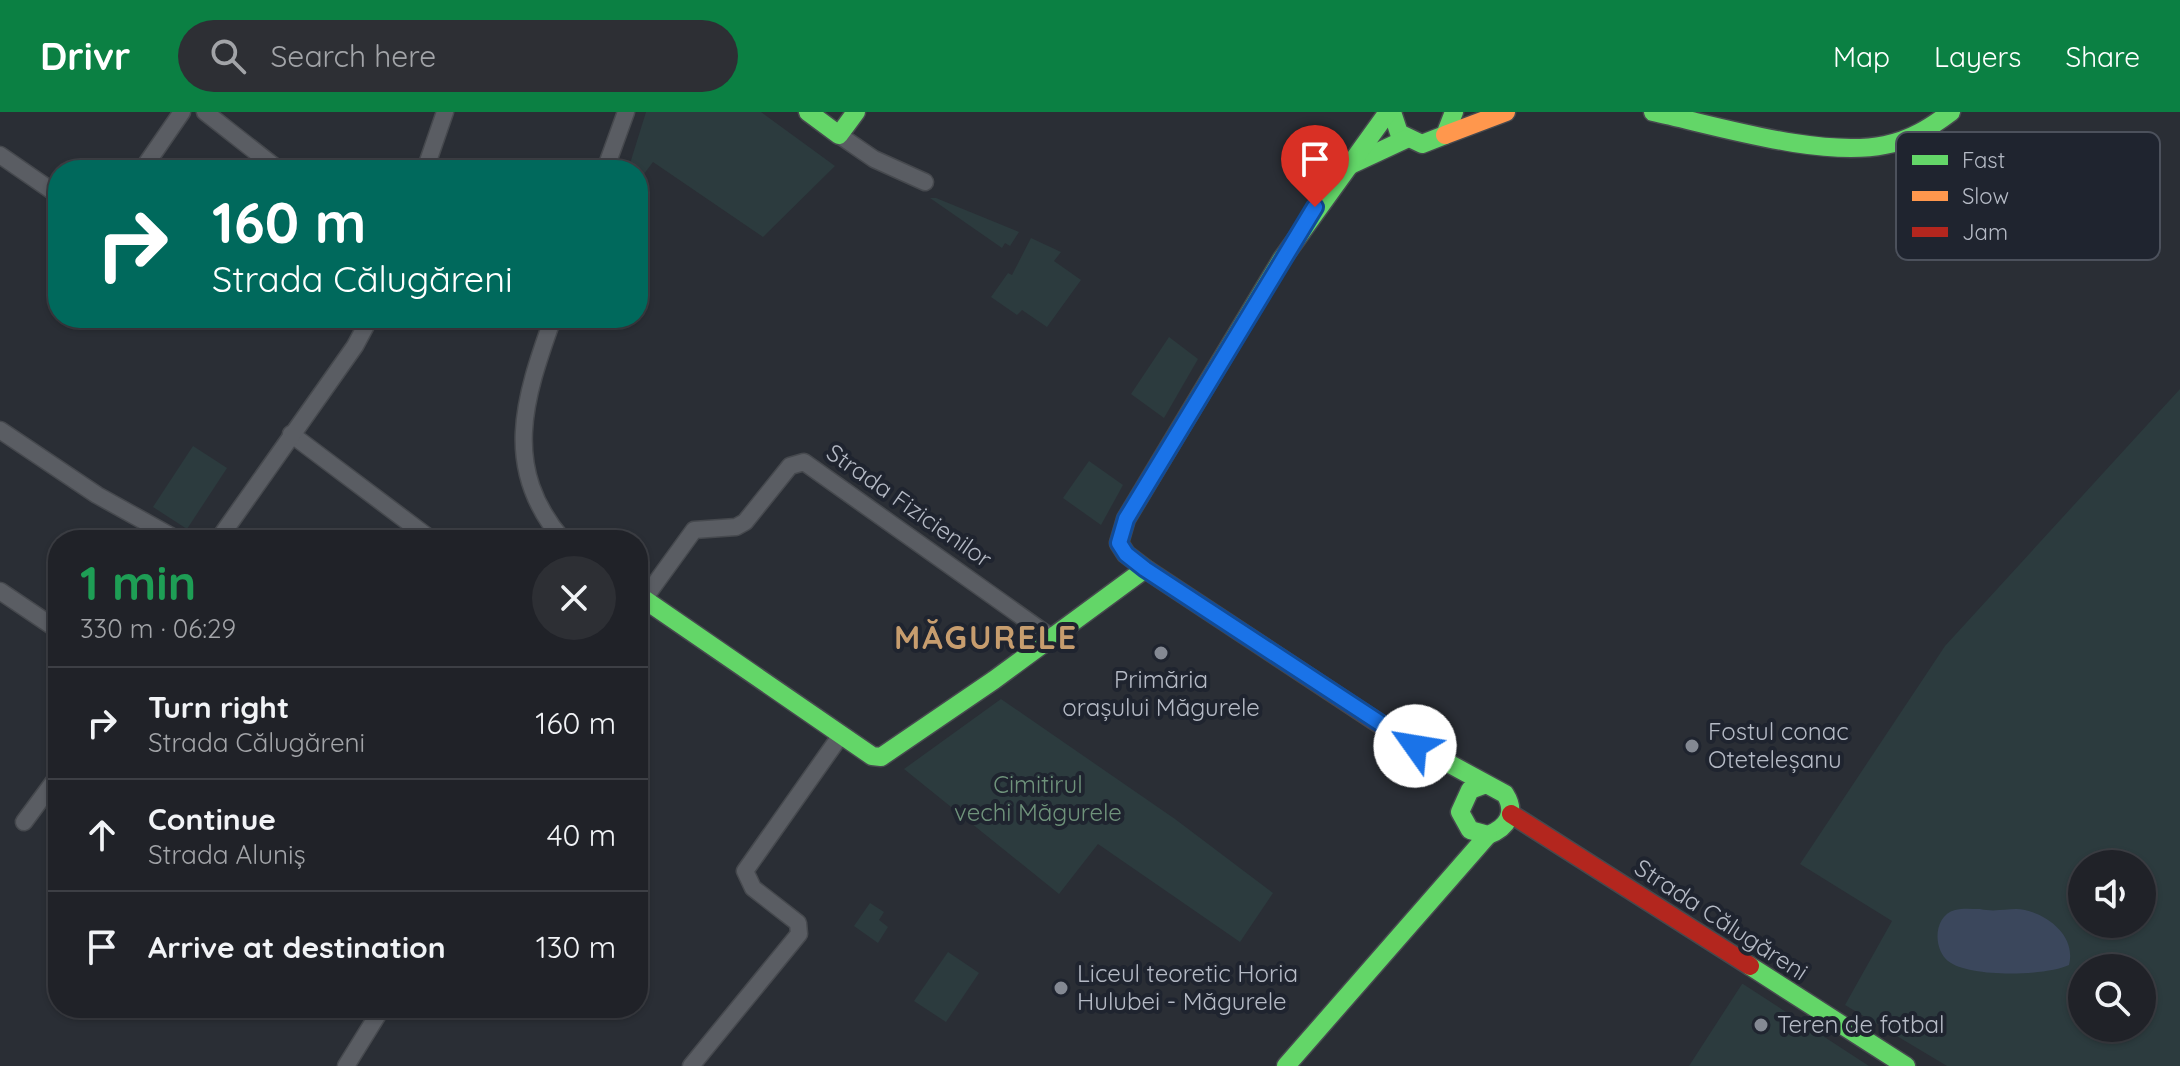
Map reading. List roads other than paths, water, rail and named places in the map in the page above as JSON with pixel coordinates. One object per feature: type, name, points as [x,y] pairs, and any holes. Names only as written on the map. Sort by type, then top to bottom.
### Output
[{"type":"main road","points":[[808,112],[839,135],[856,112]]},
{"type":"main road","points":[[1390,112],[1394,125],[1406,139],[1422,144],[1500,112]]},
{"type":"main road","points":[[1286,1066],[1488,835],[1503,829],[1511,814],[1511,805],[1502,790],[1429,756],[1145,569],[1126,554],[1119,536],[1294,238],[1343,168],[1390,112]]},
{"type":"main road","points":[[1445,135],[1454,112]]},
{"type":"main road","points":[[1653,112],[1813,145],[1857,150],[1896,142]]},
{"type":"main road","points":[[1921,132],[1948,115]]},
{"type":"main road","points":[[1343,168],[1406,139]]},
{"type":"main road","name":"Strada Fizicienilor","points":[[648,602],[872,756],[890,753],[1145,569]]},
{"type":"main road","points":[[1429,756],[1453,783],[1461,804],[1466,826],[1458,868]]},
{"type":"main road","points":[[1461,804],[1470,790],[1486,784]]},
{"type":"main road","name":"Strada Călugăreni","points":[[1511,814],[1906,1066]]},
{"type":"main road","points":[[1466,826],[1488,835]]},
{"type":"street","points":[[149,160],[182,112]]},
{"type":"street","points":[[205,112],[266,160]]},
{"type":"street","points":[[428,160],[445,112]]},
{"type":"street","points":[[609,160],[626,112]]},
{"type":"street","points":[[839,135],[874,159],[925,182]]},
{"type":"street","points":[[0,155],[48,188]]},
{"type":"street","points":[[225,530],[363,328]]},
{"type":"street","points":[[546,328],[525,411],[521,441],[527,481],[534,499],[556,530]]},
{"type":"street","points":[[0,430],[97,495],[160,530]]},
{"type":"street","points":[[291,434],[419,530]]},
{"type":"street","name":"Strada Fizicienilor","points":[[648,588],[694,530],[736,527],[745,522],[790,466],[804,462],[1052,638]]},
{"type":"street","points":[[0,591],[48,623]]},
{"type":"street","points":[[691,1066],[799,934],[798,923],[753,888],[745,871],[841,735]]},
{"type":"street","points":[[24,822],[48,790]]},
{"type":"street","points":[[346,1066],[376,1018]]},
{"type":"water","points":[[1964,909],[2020,909],[2044,917],[2065,937],[2070,954],[2068,965],[2008,974],[1958,967],[1943,956],[1938,933],[1948,913]]},
{"type":"place","name":"Primăria orașului Măgurele","points":[[1161,653]]},
{"type":"place","name":"Fostul conac Oteteleșanu","points":[[1692,746]]},
{"type":"place","name":"Liceul teoretic Horia Hulubei - Măgurele","points":[[1061,988]]},
{"type":"place","name":"Teren de fotbal","points":[[1761,1025]]},
{"type":"district","name":"MĂGURELE","points":[[986,638]]},
{"type":"park label","name":"Cimitirul vechi Măgurele","points":[[1038,799]]}]
